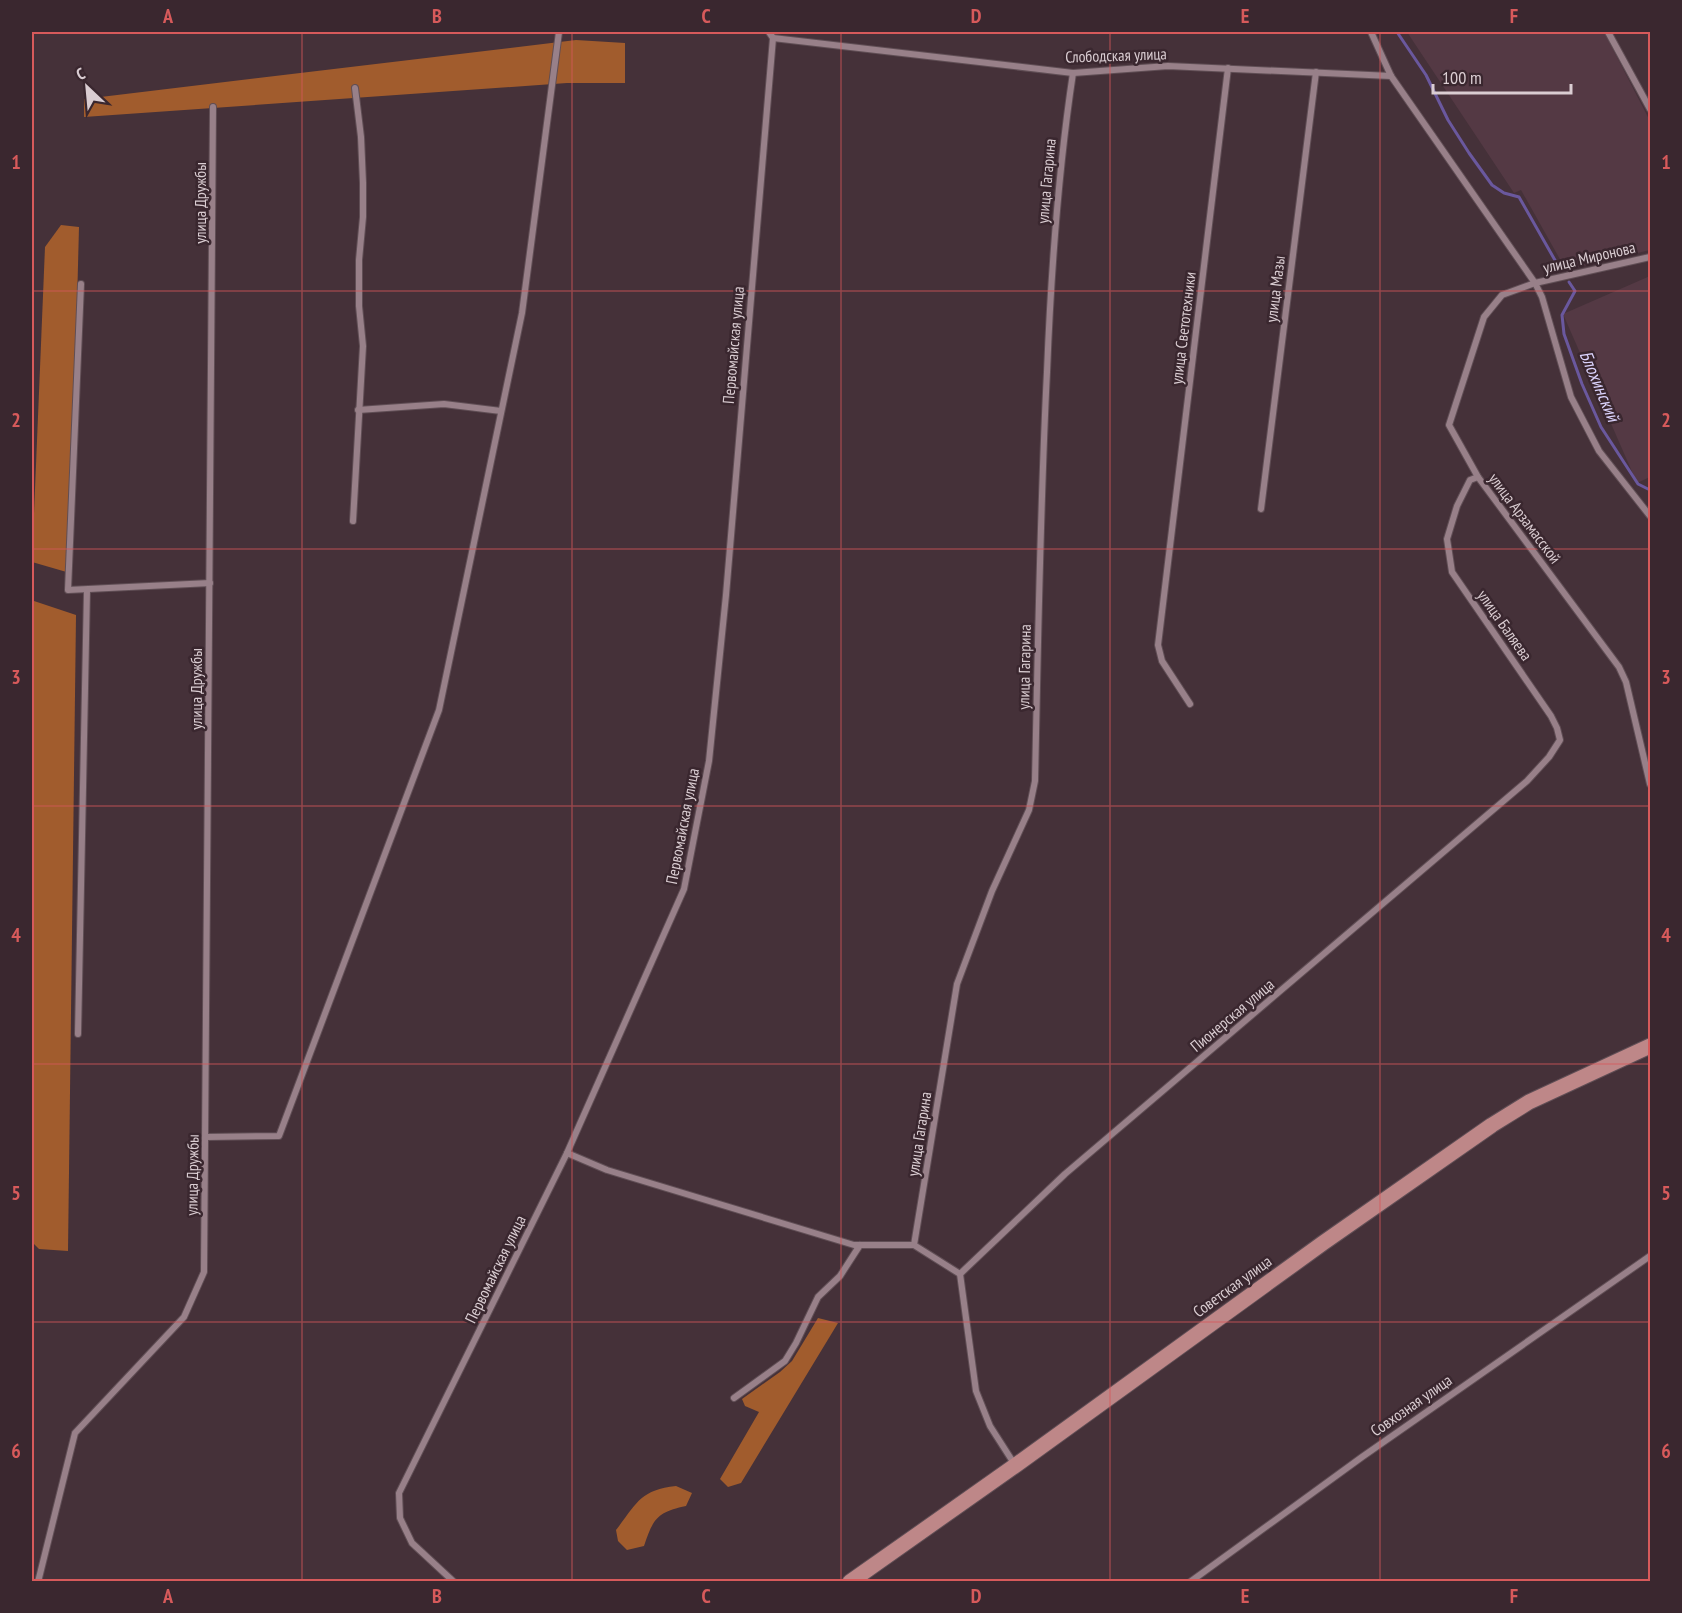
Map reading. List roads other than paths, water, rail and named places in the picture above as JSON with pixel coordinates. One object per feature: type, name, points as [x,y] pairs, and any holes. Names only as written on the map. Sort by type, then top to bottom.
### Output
[{"type":"main road","name":"Советская улица","points":[[850,1581],[1492,1125],[1529,1102],[1650,1046]]},
{"type":"street","points":[[206,1137],[279,1136],[439,710],[522,313],[559,32]]},
{"type":"street","points":[[1371,32],[1391,76],[1534,283],[1544,305],[1571,398],[1599,452],[1650,516]]},
{"type":"street","points":[[1608,32],[1650,109]]},
{"type":"street","name":"Слободская улица","points":[[771,35],[1072,73],[1168,66],[1391,76]]},
{"type":"street","name":"Первомайская улица","points":[[454,1581],[412,1542],[400,1518],[399,1493],[567,1153],[684,890],[695,839],[709,760],[726,595],[771,35]]},
{"type":"street","name":"улица Светотехники","points":[[1190,705],[1162,661],[1158,645],[1228,68]]},
{"type":"street","name":"улица Мазы","points":[[1261,509],[1317,72]]},
{"type":"street","name":"улица Гагарина","points":[[914,1245],[957,984],[992,891],[1029,810],[1035,781],[1039,522],[1051,276],[1064,129],[1072,73]]},
{"type":"street","points":[[353,521],[363,346],[359,306],[359,260],[363,217],[362,136],[355,88]]},
{"type":"street","name":"улица Дружбы","points":[[38,1581],[75,1432],[184,1317],[204,1272],[213,107]]},
{"type":"street","name":"улица Миронова","points":[[1534,283],[1650,256]]},
{"type":"street","name":"улица Арзамасской","points":[[1534,283],[1502,295],[1484,317],[1449,425],[1478,477],[1619,667],[1626,682],[1650,784]]},
{"type":"street","points":[[81,284],[68,590],[210,583]]},
{"type":"street","points":[[358,410],[444,404],[501,411]]},
{"type":"street","name":"улица Баляева","points":[[1478,477],[1470,480],[1457,506],[1447,538],[1452,572],[1557,728],[1560,740],[1549,758],[1527,781]]},
{"type":"street","points":[[78,1034],[87,590]]},
{"type":"street","name":"Пионерская улица","points":[[960,1274],[1065,1174],[1527,781]]},
{"type":"street","points":[[567,1153],[608,1170],[860,1245],[914,1245],[960,1274],[976,1391],[990,1426],[1016,1465]]},
{"type":"street","points":[[734,1398],[785,1361],[818,1297],[840,1276],[860,1245]]},
{"type":"street","name":"Совхозная улица","points":[[1190,1581],[1362,1456],[1650,1256]]},
{"type":"waterway","name":"Блохинский","points":[[1397,32],[1426,75],[1448,120],[1469,153],[1492,185],[1504,193],[1519,197],[1560,269]]},
{"type":"waterway","name":"Блохинский","points":[[1569,282],[1575,291],[1562,315],[1564,334],[1582,384],[1601,427],[1638,484],[1650,490]]}]
